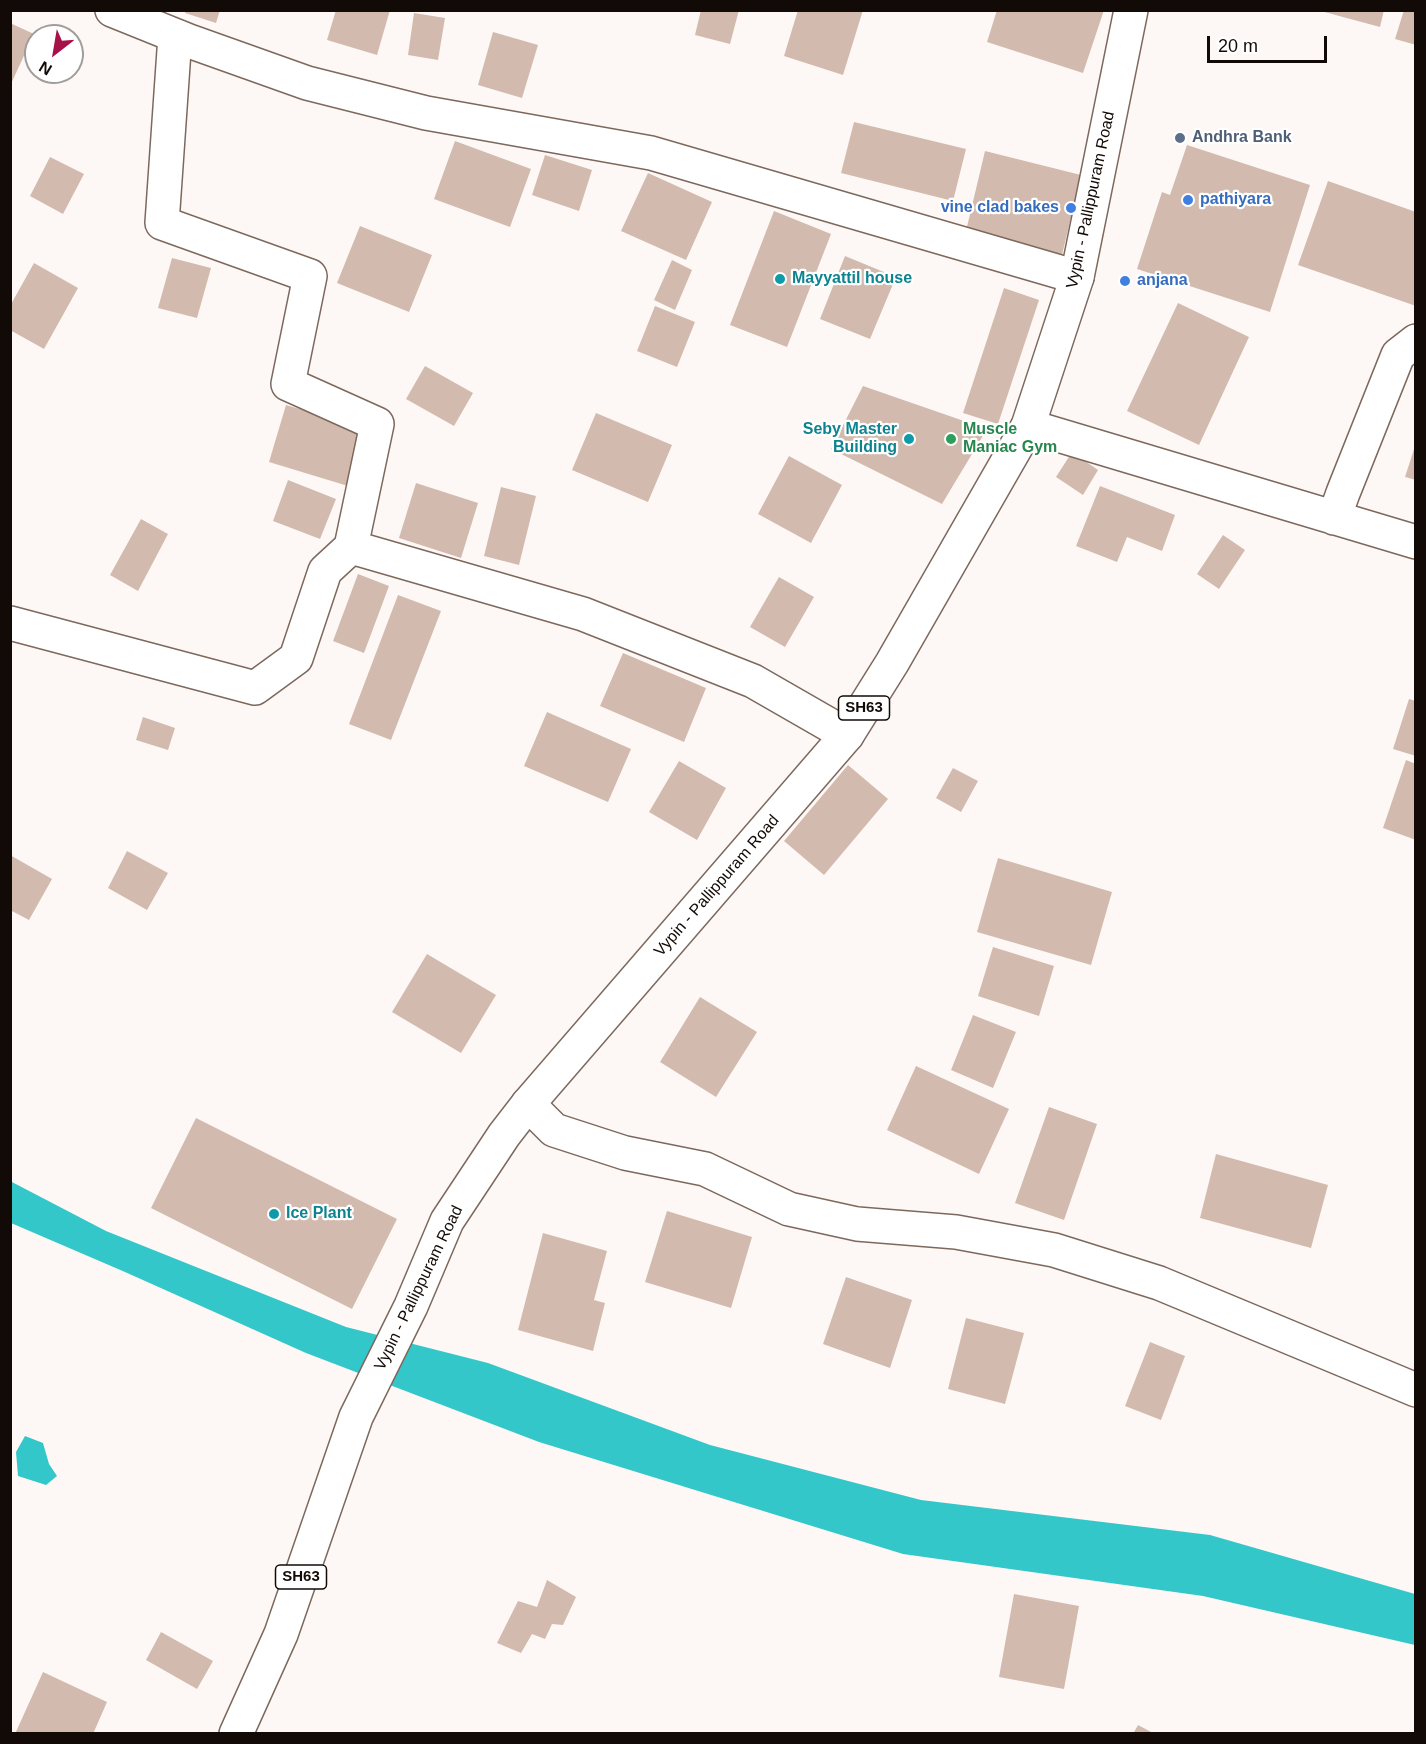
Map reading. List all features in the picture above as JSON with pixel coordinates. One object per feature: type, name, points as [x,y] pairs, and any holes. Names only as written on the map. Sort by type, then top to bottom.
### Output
[{"type":"street","points":[[112,10],[175,36],[307,83],[426,113],[651,153],[1077,277]]},
{"type":"street","name":"Vypin - Pallippuram Road","points":[[236,1734],[281,1634],[356,1417],[411,1306],[447,1221],[504,1135],[528,1104],[847,735],[898,652],[1028,426],[1077,277],[1131,10]]},
{"type":"street","points":[[10,623],[255,688],[296,658],[325,571],[351,547],[377,424],[288,384],[310,276],[162,223],[175,36]]},
{"type":"street","points":[[1335,518],[1398,355],[1416,341]]},
{"type":"street","points":[[1028,426],[1416,542]]},
{"type":"street","points":[[351,547],[583,614],[753,681],[847,735]]},
{"type":"street","points":[[528,1104],[554,1130],[625,1153],[705,1170],[789,1209],[856,1224],[956,1232],[1054,1250],[1159,1283],[1416,1390]]},
{"type":"water","points":[[10,1181],[106,1231],[346,1327],[488,1363],[710,1445],[921,1500],[1210,1535],[1415,1594],[1415,1645],[1203,1596],[903,1554],[539,1442],[306,1353],[11,1223]]},
{"type":"water","points":[[25,1436],[43,1443],[49,1464],[57,1476],[46,1485],[18,1476],[16,1452]]},
{"type":"building","points":[[186,10],[220,10],[216,23],[185,13]]},
{"type":"building","points":[[336,10],[390,10],[377,55],[327,40]]},
{"type":"building","points":[[701,10],[739,10],[730,44],[695,35]]},
{"type":"building","points":[[798,10],[863,10],[843,75],[784,56]]},
{"type":"building","points":[[997,10],[1104,10],[1083,73],[987,42]]},
{"type":"building","points":[[1317,10],[1384,10],[1380,27]]},
{"type":"building","points":[[1404,10],[1416,10],[1416,45],[1395,39]]},
{"type":"building","points":[[414,13],[445,18],[438,60],[408,55]]},
{"type":"building","points":[[10,23],[24,29],[24,56],[10,86]]},
{"type":"building","points":[[493,32],[538,45],[522,98],[478,85]]},
{"type":"building","points":[[854,122],[966,149],[953,201],[841,173]]},
{"type":"building","points":[[455,141],[531,169],[510,227],[434,199]]},
{"type":"building","points":[[1187,145],[1310,185],[1270,312],[1137,269],[1162,192],[1170,195]]},
{"type":"building","points":[[985,151],[1081,175],[1062,255],[966,231]]},
{"type":"building","points":[[545,155],[592,170],[579,211],[532,195]]},
{"type":"building","points":[[50,157],[84,174],[63,214],[30,196]]},
{"type":"building","points":[[648,173],[712,202],[686,260],[621,231]]},
{"type":"building","points":[[1328,181],[1416,212],[1416,306],[1298,265]]},
{"type":"building","name":"Mayyattil house","points":[[774,211],[831,234],[787,347],[730,325]]},
{"type":"building","points":[[360,226],[432,255],[409,312],[337,283]]},
{"type":"building","points":[[845,256],[896,277],[870,339],[820,319]]},
{"type":"building","points":[[172,258],[211,268],[197,318],[158,308]]},
{"type":"building","points":[[672,260],[692,270],[675,310],[654,300]]},
{"type":"building","points":[[34,263],[78,288],[44,349],[10,330],[10,306]]},
{"type":"building","points":[[1004,288],[1039,300],[998,424],[963,413]]},
{"type":"building","points":[[1178,303],[1249,337],[1199,445],[1127,411]]},
{"type":"building","points":[[655,306],[695,322],[677,367],[637,351]]},
{"type":"building","points":[[425,366],[473,393],[454,426],[406,399]]},
{"type":"building","name":"Seby Master Building","points":[[863,386],[987,429],[942,504],[831,449]]},
{"type":"building","points":[[286,405],[365,428],[348,486],[269,462]]},
{"type":"building","points":[[596,413],[672,445],[648,502],[572,470]]},
{"type":"building","points":[[1416,447],[1416,480],[1405,477]]},
{"type":"building","points":[[1072,452],[1098,470],[1083,495],[1056,477]]},
{"type":"building","points":[[789,456],[842,485],[811,543],[758,514]]},
{"type":"building","points":[[288,480],[336,499],[320,539],[273,521]]},
{"type":"building","points":[[416,483],[478,503],[461,558],[399,538]]},
{"type":"building","points":[[1100,486],[1175,515],[1162,551],[1127,537],[1117,562],[1076,546]]},
{"type":"building","points":[[501,487],[536,496],[519,565],[484,556]]},
{"type":"building","points":[[141,519],[168,534],[138,591],[110,575]]},
{"type":"building","points":[[1223,535],[1245,550],[1219,589],[1197,574]]},
{"type":"building","points":[[358,574],[389,586],[364,653],[333,641]]},
{"type":"building","points":[[779,577],[814,597],[785,647],[750,627]]},
{"type":"building","points":[[398,595],[441,611],[391,740],[349,724]]},
{"type":"building","points":[[623,653],[706,688],[684,742],[600,706]]},
{"type":"building","points":[[1409,699],[1416,701],[1416,756],[1393,749]]},
{"type":"building","points":[[547,712],[631,749],[608,802],[524,766]]},
{"type":"building","points":[[143,717],[175,728],[168,750],[136,740]]},
{"type":"building","points":[[1406,760],[1416,764],[1416,840],[1383,828]]},
{"type":"building","points":[[679,761],[726,788],[697,840],[649,812]]},
{"type":"building","points":[[848,765],[888,799],[824,875],[784,841]]},
{"type":"building","points":[[953,768],[978,781],[961,812],[936,798]]},
{"type":"building","points":[[127,851],[168,873],[147,910],[108,888]]},
{"type":"building","points":[[10,855],[52,879],[29,920],[10,910]]},
{"type":"building","points":[[998,858],[1112,892],[1091,965],[977,932]]},
{"type":"building","points":[[993,947],[1054,966],[1039,1016],[978,996]]},
{"type":"building","points":[[427,954],[496,995],[461,1053],[392,1012]]},
{"type":"building","points":[[700,997],[757,1032],[716,1097],[660,1062]]},
{"type":"building","points":[[973,1015],[1016,1032],[993,1088],[951,1070]]},
{"type":"building","points":[[916,1066],[1009,1109],[979,1174],[887,1130]]},
{"type":"building","points":[[1049,1107],[1097,1124],[1064,1220],[1015,1203]]},
{"type":"building","name":"Ice Plant","points":[[196,1118],[397,1219],[352,1309],[151,1208]]},
{"type":"building","points":[[1216,1154],[1328,1185],[1311,1248],[1200,1218]]},
{"type":"building","points":[[667,1211],[752,1237],[731,1308],[645,1282]]},
{"type":"building","points":[[543,1233],[607,1251],[594,1300],[605,1303],[593,1351],[518,1330]]},
{"type":"building","points":[[846,1277],[912,1300],[890,1368],[823,1344]]},
{"type":"building","points":[[966,1318],[1024,1333],[1005,1404],[948,1389]]},
{"type":"building","points":[[1150,1342],[1185,1356],[1161,1420],[1125,1406]]},
{"type":"building","points":[[547,1580],[576,1597],[563,1625],[552,1624],[545,1639],[532,1634],[521,1653],[497,1643],[518,1601],[537,1607]]},
{"type":"building","points":[[1014,1594],[1079,1606],[1064,1689],[999,1677]]},
{"type":"building","points":[[161,1632],[213,1661],[197,1689],[146,1660]]},
{"type":"building","points":[[43,1672],[107,1702],[93,1734],[15,1734]]},
{"type":"building","points":[[1138,1725],[1155,1734],[1133,1734]]},
{"type":"place","name":"Andhra Bank","points":[[1180,138]]},
{"type":"place","name":"pathiyara","points":[[1188,200]]},
{"type":"place","name":"vine clad bakes","points":[[1071,208]]},
{"type":"place","name":"Mayyattil house","points":[[780,279]]},
{"type":"place","name":"anjana","points":[[1125,281]]},
{"type":"place","name":"Seby Master Building","points":[[909,439]]},
{"type":"place","name":"Muscle Maniac Gym","points":[[951,439]]},
{"type":"place","name":"Ice Plant","points":[[274,1214]]}]
